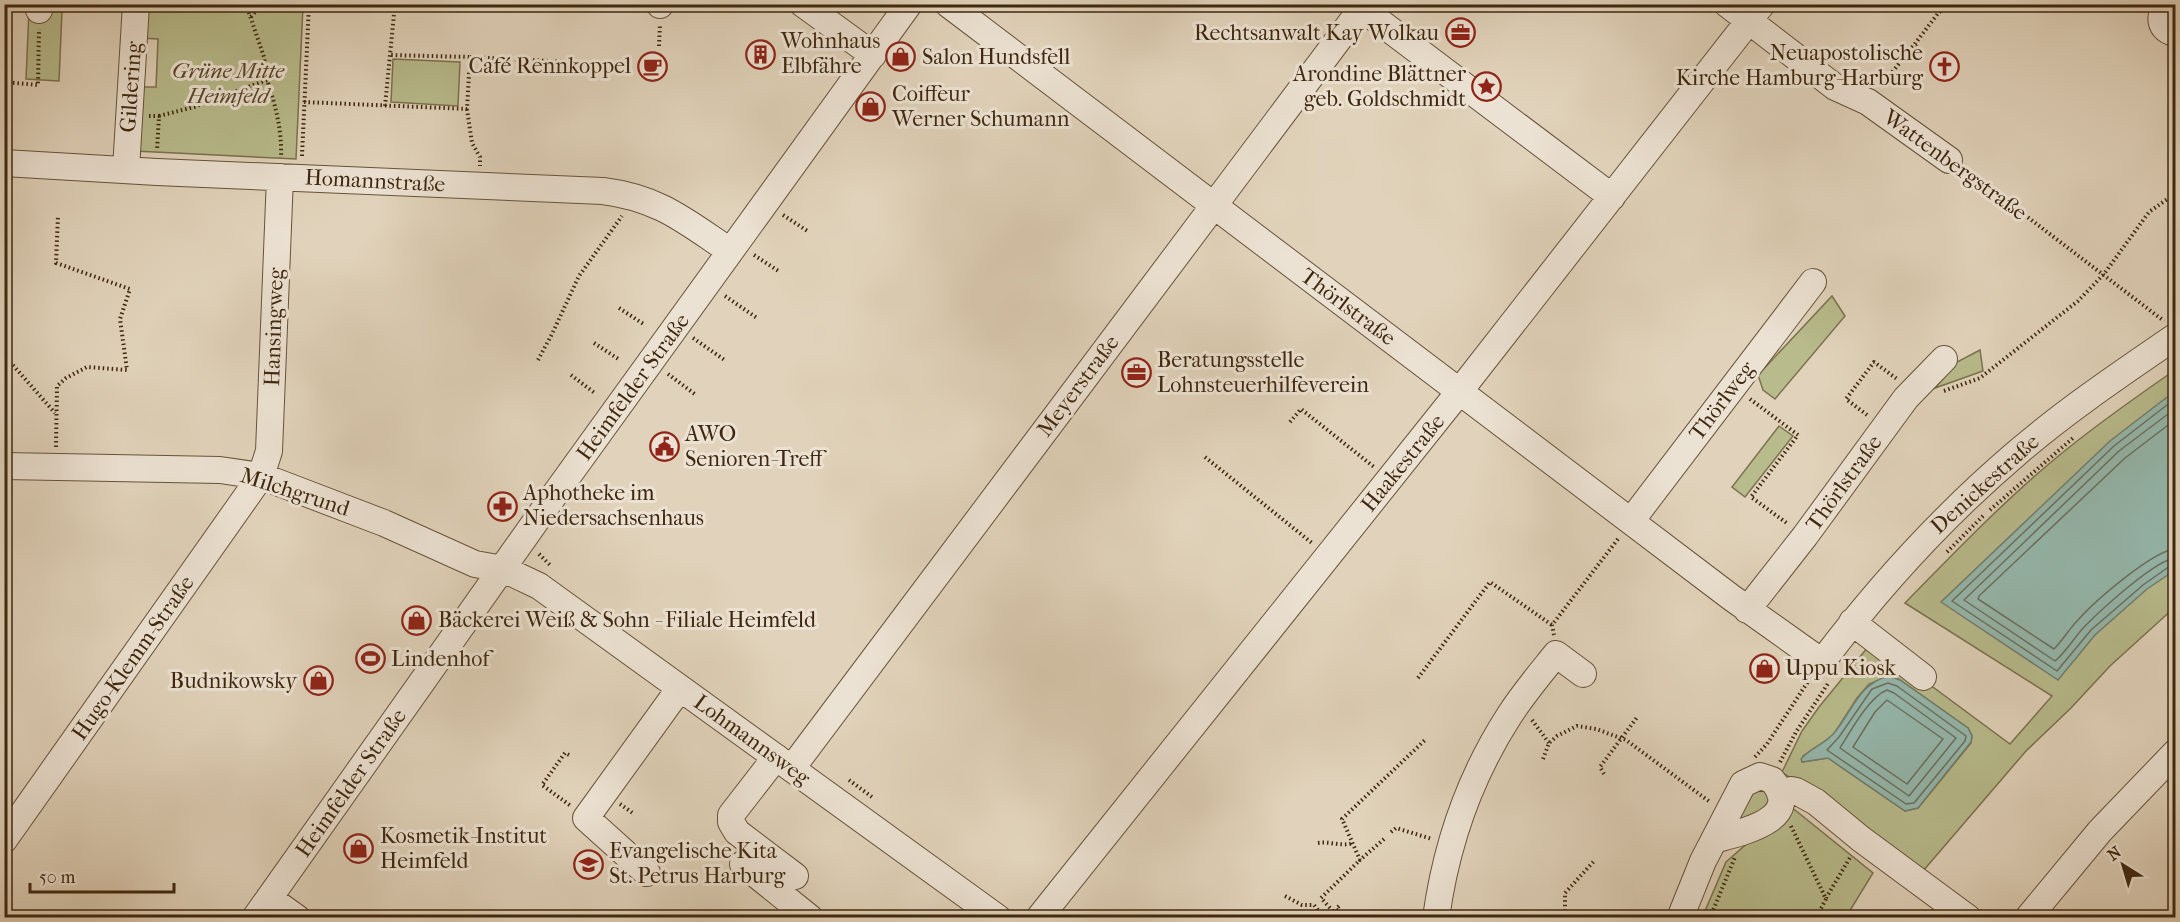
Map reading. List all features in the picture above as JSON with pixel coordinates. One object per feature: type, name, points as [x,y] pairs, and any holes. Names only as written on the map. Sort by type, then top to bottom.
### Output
[{"type":"street","name":"Gildering","points":[[126,170],[136,4]]},
{"type":"street","points":[[803,4],[873,55]]},
{"type":"street","name":"Heimfelder Straße","points":[[265,910],[503,569],[742,253],[909,4]]},
{"type":"street","name":"Thörlstraße","points":[[948,4],[1829,668]]},
{"type":"street","name":"Wattenbergstraße","points":[[1727,4],[1755,13],[1835,87],[1868,102],[1948,160]]},
{"type":"street","points":[[2169,4],[2161,13],[2161,21],[2167,31],[2175,33]]},
{"type":"street","points":[[1361,6],[1612,196]]},
{"type":"street","name":"Meyerstraße","points":[[795,876],[736,832],[730,822],[731,815],[784,762],[1214,206],[1361,6]]},
{"type":"street","name":"Haakestraße","points":[[1039,918],[1460,392],[1755,13]]},
{"type":"street","name":"Homannstraße","points":[[4,163],[157,172],[603,191],[652,202],[742,253]]},
{"type":"street","name":"Hansingweg","points":[[261,476],[269,451],[290,177]]},
{"type":"street","name":"Thörlweg","points":[[1631,521],[1813,282]]},
{"type":"street","name":"Denickestraße","points":[[1829,668],[1852,622],[1931,534],[1990,477],[2051,425],[2175,336]]},
{"type":"street","name":"Thörlstraße","points":[[1748,609],[1805,536],[1906,398],[1944,359]]},
{"type":"street","name":"Milchgrund","points":[[4,466],[220,470],[261,476],[384,523],[475,564],[503,569]]},
{"type":"street","name":"Hugo-Klemm-Straße","points":[[4,840],[261,476]]},
{"type":"street","name":"Lohmannsweg","points":[[503,569],[539,586],[998,918]]},
{"type":"street","points":[[1852,622],[1923,677]]},
{"type":"street","points":[[1436,918],[1448,852],[1473,783],[1509,716],[1556,654],[1583,675]]},
{"type":"street","points":[[647,873],[586,818],[680,688]]},
{"type":"street","points":[[2028,918],[2100,831],[2175,752]]},
{"type":"street","points":[[1680,918],[1688,893],[1743,784],[1755,777],[1768,778],[1775,784],[1783,798]]},
{"type":"street","points":[[1714,840],[1758,826],[1772,819],[1783,798],[1802,793],[1968,918]]},
{"type":"street","points":[[743,864],[810,918]]},
{"type":"street","points":[[265,910],[297,918]]},
{"type":"path","points":[[246,4],[264,57],[267,80],[277,111],[290,177]]},
{"type":"path","points":[[251,17],[261,4]]},
{"type":"path","points":[[290,177],[304,102],[309,4]]},
{"type":"path","points":[[385,106],[395,4]]},
{"type":"path","points":[[1868,102],[1939,12],[1956,4]]},
{"type":"path","points":[[4,82],[38,85],[39,7]]},
{"type":"path","points":[[1914,45],[1920,51]]},
{"type":"path","points":[[389,55],[569,62]]},
{"type":"path","points":[[470,57],[467,110],[472,143],[480,157],[481,186]]},
{"type":"path","points":[[128,116],[159,116],[194,107],[267,80]]},
{"type":"path","points":[[304,102],[467,110]]},
{"type":"path","points":[[157,172],[159,116]]},
{"type":"path","name":"Wattenbergstraße","points":[[1948,160],[1960,166],[2104,274],[2164,321],[2175,336]]},
{"type":"path","points":[[1884,428],[1846,399],[1874,362],[1914,391],[1926,396],[1980,378],[2078,301],[2104,274],[2149,212],[2175,193]]},
{"type":"path","points":[[538,360],[579,276],[620,219],[632,196]]},
{"type":"path","points":[[783,214],[809,232]]},
{"type":"path","points":[[56,466],[57,386],[66,378],[87,367],[127,370],[120,319],[130,289],[56,263],[58,215]]},
{"type":"path","points":[[742,253],[780,272]]},
{"type":"path","points":[[724,295],[756,318]]},
{"type":"path","points":[[619,308],[645,325]]},
{"type":"path","points":[[693,338],[726,362]]},
{"type":"path","points":[[594,343],[620,360]]},
{"type":"path","points":[[4,355],[55,414]]},
{"type":"path","points":[[667,374],[696,395]]},
{"type":"path","points":[[571,375],[596,394]]},
{"type":"path","points":[[1733,386],[1798,435],[1750,497],[1792,527]]},
{"type":"path","points":[[1290,422],[1301,409],[1390,479]]},
{"type":"path","points":[[1942,558],[1988,512],[2077,435]]},
{"type":"path","points":[[1332,442],[1336,437]]},
{"type":"path","points":[[1205,457],[1328,556]]},
{"type":"path","points":[[1556,654],[1552,625],[1631,521]]},
{"type":"path","points":[[1418,678],[1490,582],[1552,625]]},
{"type":"path","points":[[1767,744],[1829,668]]},
{"type":"path","points":[[1826,899],[1791,825],[1783,798],[1780,763],[1821,691],[1829,668]]},
{"type":"path","points":[[1604,774],[1600,767],[1638,716]]},
{"type":"path","points":[[1530,718],[1549,743]]},
{"type":"path","points":[[1543,759],[1549,743],[1557,736],[1578,726],[1596,729],[1621,738],[1728,813]]},
{"type":"path","points":[[1360,860],[1342,819],[1425,740]]},
{"type":"path","points":[[569,756],[565,753],[542,785],[586,818]]},
{"type":"path","points":[[1391,832],[1396,828],[1426,837]]},
{"type":"path","points":[[1339,918],[1321,898],[1384,839]]},
{"type":"path","points":[[1816,918],[1861,839]]},
{"type":"path","points":[[1318,843],[1346,845],[1353,843]]},
{"type":"path","points":[[1710,918],[1739,849]]},
{"type":"path","points":[[1560,918],[1565,912],[1565,893],[1595,860]]},
{"type":"path","points":[[1285,896],[1302,905],[1314,905],[1324,918]]},
{"type":"path","points":[[1339,906],[1336,909],[1344,918]]},
{"type":"path","points":[[1363,918],[1366,914],[1386,918]]},
{"type":"green space","name":"Grüne Mitte Heimfeld","points":[[141,5],[303,5],[296,159],[135,151],[138,87],[156,87],[158,39],[140,38]]},
{"type":"green space","points":[[29,10],[62,11],[59,81],[26,79]]},
{"type":"green space","points":[[393,59],[460,62],[458,106],[391,102]]},
{"type":"green space","points":[[1832,296],[1845,316],[1775,399],[1763,390],[1758,375]]},
{"type":"green space","points":[[1980,350],[1983,371],[1935,388],[1957,362]]},
{"type":"green space","points":[[2175,370],[2175,607],[2110,666],[2026,751],[1923,871],[1782,772],[1802,731],[1872,642],[2010,744],[2052,696],[1905,603],[2031,479],[2080,438]],"holes":[[[1888,676],[1900,680],[1968,728],[1972,736],[1971,743],[1918,808],[1905,811],[1828,758],[1802,762],[1803,756],[1834,734],[1857,698],[1869,684]]]},
{"type":"green space","points":[[1779,426],[1793,436],[1745,497],[1732,487]]},
{"type":"green space","points":[[1758,789],[1764,791],[1773,803],[1737,825],[1732,816],[1750,792]]},
{"type":"green space","points":[[1790,806],[1873,873],[1846,917],[1702,918],[1726,862]]},
{"type":"water","points":[[2175,391],[2175,570],[2147,589],[2095,635],[2058,680],[1941,602],[2110,441]]},
{"type":"water","points":[[1889,676],[1900,680],[1968,728],[1972,736],[1971,742],[1918,808],[1905,811],[1828,758],[1802,762],[1801,759],[1834,733],[1857,699],[1870,685]]},
{"type":"place","name":"Rechtsanwalt Kay Wolkau","points":[[1460,33]]},
{"type":"place","name":"Wohnhaus Elbfähre","points":[[760,54]]},
{"type":"place","name":"Salon Hundsfell","points":[[901,57]]},
{"type":"place","name":"Café Rennkoppel","points":[[652,66]]},
{"type":"place","name":"Neuapostolische Kirche Hamburg-Harburg","points":[[1944,66]]},
{"type":"place","name":"Arondine Blättner geb. Goldschmidt","points":[[1487,87]]},
{"type":"place","name":"Coiffeur Werner Schumann","points":[[871,107]]},
{"type":"place","name":"Beratungsstelle Lohnsteuerhilfeverein","points":[[1136,373]]},
{"type":"place","name":"AWO Senioren-Treff","points":[[664,447]]},
{"type":"place","name":"Aphotheke im Niedersachsenhaus","points":[[502,506]]},
{"type":"place","name":"Bäckerei Weiß & Sohn - Filiale Heimfeld","points":[[417,620]]},
{"type":"place","name":"Lindenhof","points":[[370,659]]},
{"type":"place","name":"Uppu Kiosk","points":[[1764,668]]},
{"type":"place","name":"Budnikowsky","points":[[318,681]]},
{"type":"place","name":"Kosmetik-Institut Heimfeld","points":[[359,849]]},
{"type":"place","name":"Evangelische Kita St. Petrus Harburg","points":[[588,864]]}]
